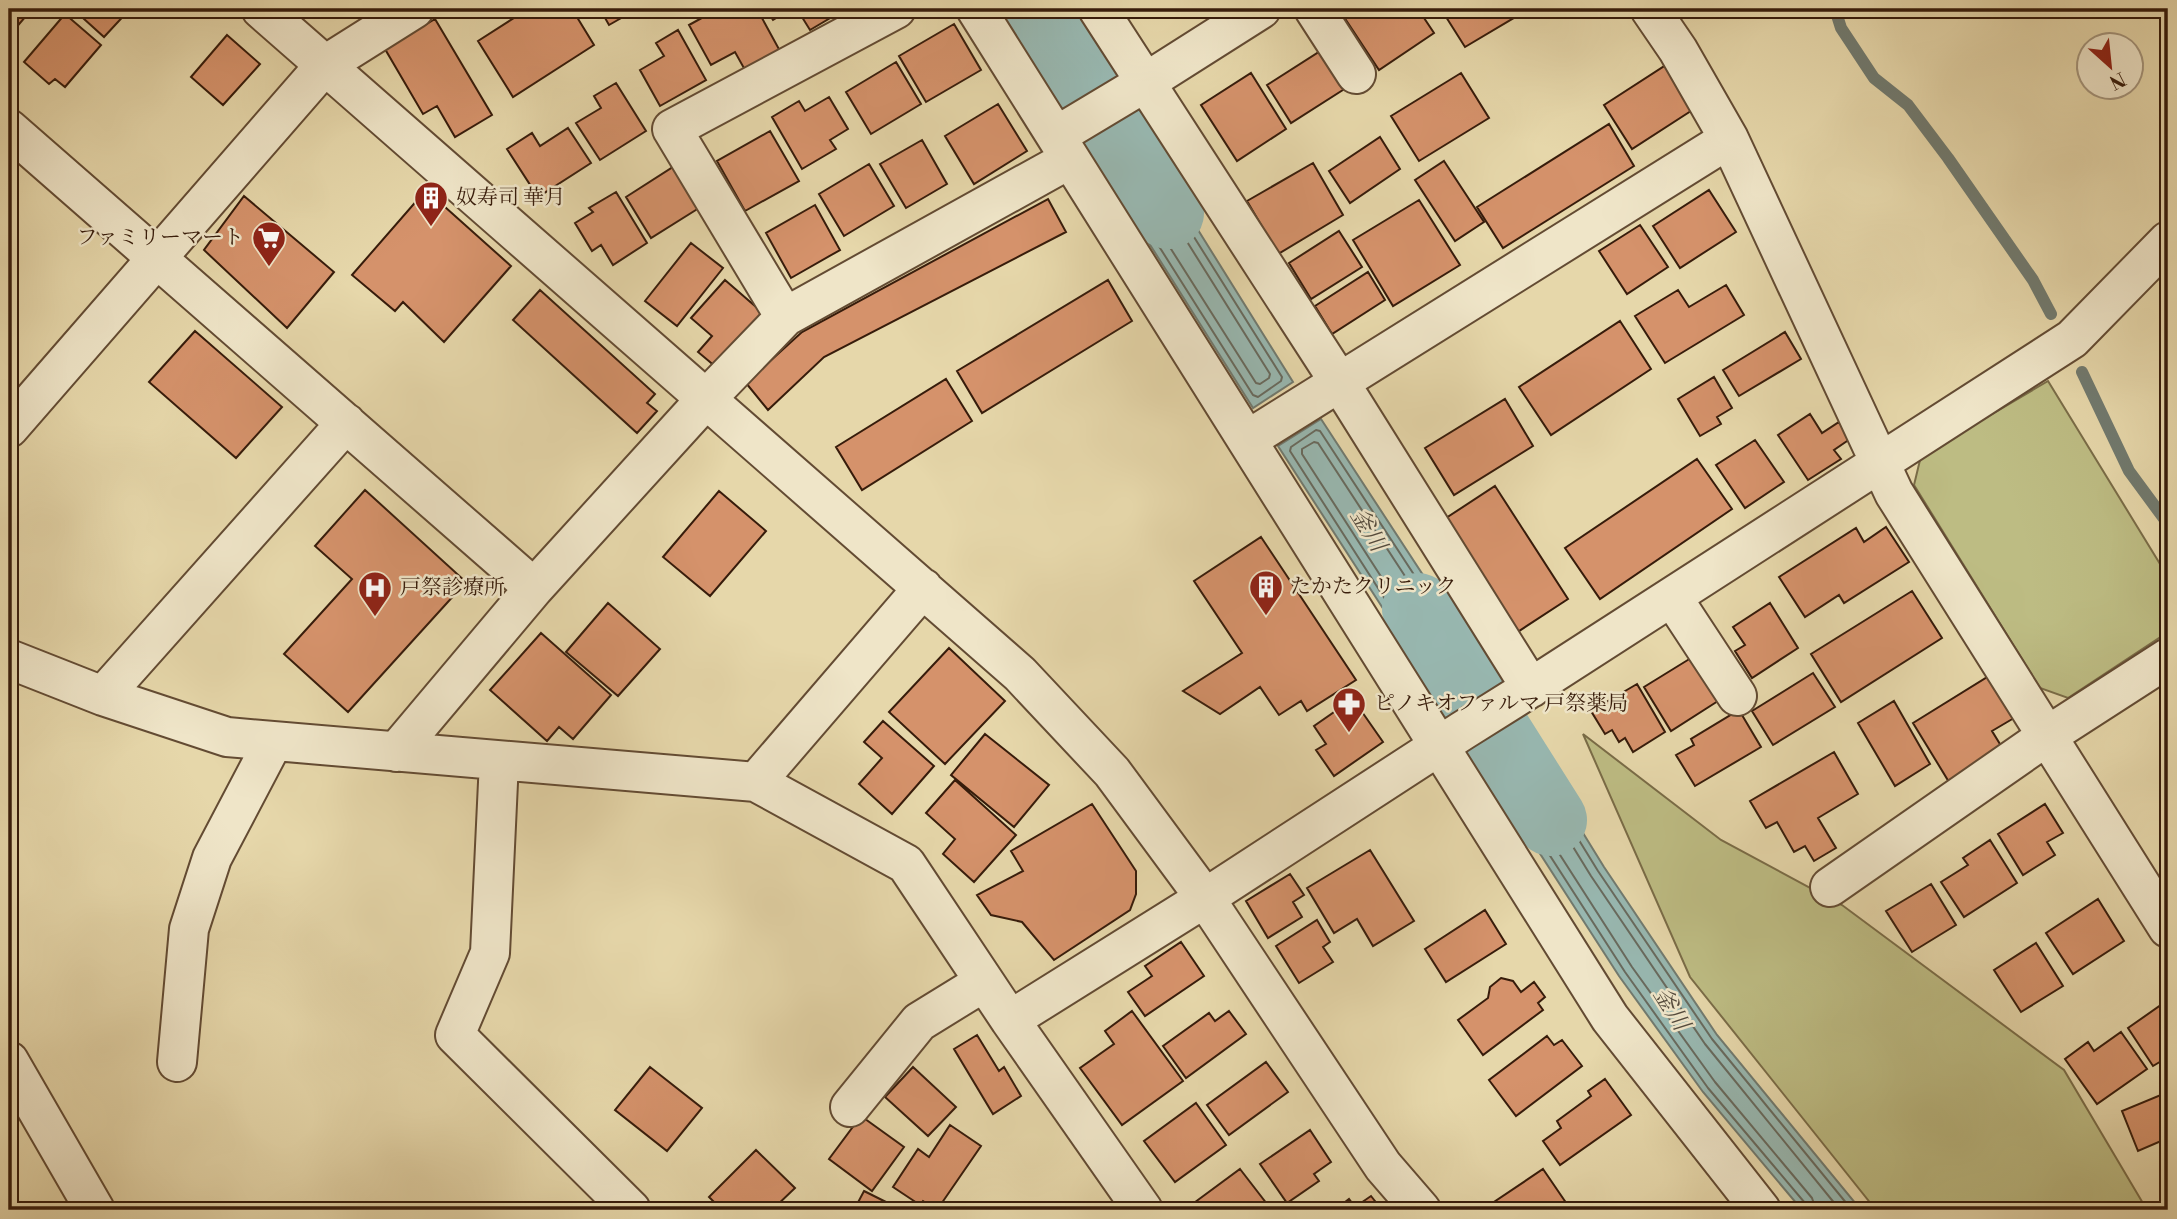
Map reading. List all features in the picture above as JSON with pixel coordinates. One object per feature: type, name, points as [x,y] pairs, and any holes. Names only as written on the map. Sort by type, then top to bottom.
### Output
[{"type":"street","points":[[261,9],[1020,674],[1112,772],[1205,898],[1383,1166],[1421,1210]]},
{"type":"street","points":[[9,428],[325,65],[414,9]]},
{"type":"street","points":[[785,317],[672,130],[896,9]]},
{"type":"street","points":[[976,9],[1247,440],[1450,739],[1610,1018],[1761,1210]]},
{"type":"street","points":[[1098,9],[1340,383],[1526,691]]},
{"type":"street","points":[[396,752],[534,588],[706,399],[785,317],[1063,147],[1146,82],[1261,9]]},
{"type":"street","points":[[1314,9],[1356,74]]},
{"type":"street","points":[[1650,9],[1678,50],[1729,139],[1894,493],[2168,928]]},
{"type":"street","points":[[9,129],[534,588]]},
{"type":"street","points":[[1247,440],[1729,139]]},
{"type":"street","points":[[1010,1020],[1205,898],[2072,339],[2168,241]]},
{"type":"street","points":[[103,696],[346,423]]},
{"type":"street","points":[[755,782],[923,588]]},
{"type":"street","points":[[1672,597],[1737,696]]},
{"type":"street","points":[[1830,887],[2047,736],[2168,658]]},
{"type":"street","points":[[9,659],[103,696],[227,737],[755,782],[906,864],[1010,1020],[1143,1210]]},
{"type":"street","points":[[177,1062],[188,929],[212,858],[273,742]]},
{"type":"street","points":[[499,761],[490,953],[455,1034],[631,1210]]},
{"type":"street","points":[[850,1107],[919,1022],[985,982]]},
{"type":"street","points":[[9,1061],[95,1210]]},
{"type":"shaded area","points":[[2048,381],[2168,577],[2168,632],[2068,698],[2040,688],[1914,485],[1921,456]]},
{"type":"shaded area","points":[[1583,734],[1721,840],[1842,905],[2064,1070],[2147,1210],[1876,1210],[1690,977]]},
{"type":"water","points":[[998,9],[1057,9],[1096,72],[1055,98]]},
{"type":"water","points":[[1130,121],[1293,382],[1253,408],[1089,148]]},
{"type":"water","points":[[1321,419],[1491,679],[1446,706],[1278,446]]},
{"type":"water","points":[[1517,726],[1604,867],[1717,1035],[1861,1210],[1802,1210],[1703,1092],[1619,976],[1475,753]]},
{"type":"building","points":[[9,9],[32,9],[9,36]]},
{"type":"building","points":[[73,9],[130,9],[104,37]]},
{"type":"building","points":[[528,9],[572,9],[594,45],[513,97],[478,41]]},
{"type":"building","points":[[600,9],[637,9],[609,25]]},
{"type":"building","points":[[718,9],[757,9],[780,51],[745,70],[735,52],[711,65],[689,25]]},
{"type":"building","points":[[766,9],[791,9],[773,20]]},
{"type":"building","points":[[797,9],[840,9],[842,11],[810,30]]},
{"type":"building","points":[[1356,9],[1418,9],[1434,33],[1379,70],[1344,17]]},
{"type":"building","points":[[1441,9],[1529,9],[1465,47]]},
{"type":"building","points":[[65,14],[101,45],[65,87],[55,79],[49,84],[24,62]]},
{"type":"building","points":[[435,19],[492,115],[455,137],[437,106],[423,114],[385,49]]},
{"type":"building","points":[[954,24],[981,70],[926,102],[899,56]]},
{"type":"building","points":[[678,30],[706,80],[660,106],[640,70],[664,56],[656,43]]},
{"type":"building","points":[[227,35],[260,64],[223,105],[191,77]]},
{"type":"building","points":[[1322,50],[1346,88],[1291,123],[1267,85]]},
{"type":"building","points":[[896,62],[921,104],[871,134],[846,92]]},
{"type":"building","points":[[1666,65],[1694,109],[1632,149],[1604,105]]},
{"type":"building","points":[[1251,73],[1286,129],[1237,161],[1201,105]]},
{"type":"building","points":[[1461,73],[1489,118],[1419,161],[1391,116]]},
{"type":"building","points":[[616,83],[646,131],[600,160],[576,123],[601,108],[594,96]]},
{"type":"building","points":[[829,97],[848,129],[830,140],[836,149],[802,169],[772,117],[799,101],[805,111]]},
{"type":"building","points":[[998,104],[1027,151],[974,184],[945,136]]},
{"type":"building","points":[[1609,124],[1634,166],[1503,248],[1477,207]]},
{"type":"building","points":[[568,128],[591,163],[538,197],[507,149],[532,133],[540,146]]},
{"type":"building","points":[[770,131],[799,181],[745,211],[717,161]]},
{"type":"building","points":[[1380,137],[1400,169],[1350,203],[1329,171]]},
{"type":"building","points":[[922,140],[947,184],[906,208],[880,164]]},
{"type":"building","points":[[1444,161],[1484,222],[1455,241],[1415,180]]},
{"type":"building","points":[[1313,163],[1343,215],[1278,254],[1247,201]]},
{"type":"building","points":[[869,164],[894,206],[844,236],[819,194]]},
{"type":"building","points":[[673,167],[699,208],[651,238],[626,197]]},
{"type":"building","name":"奴寿司 華月","points":[[426,190],[511,266],[444,342],[403,302],[395,311],[352,275]]},
{"type":"building","points":[[1709,190],[1736,232],[1680,268],[1653,226]]},
{"type":"building","points":[[616,192],[647,243],[613,265],[601,245],[592,251],[575,223],[593,212],[589,208]]},
{"type":"building","points":[[244,196],[334,272],[287,328],[204,250]]},
{"type":"building","points":[[1048,199],[1066,232],[824,357],[768,410],[746,383],[802,332]]},
{"type":"building","points":[[1419,200],[1460,265],[1393,306],[1353,240]]},
{"type":"building","points":[[815,205],[840,250],[791,278],[766,233]]},
{"type":"building","points":[[1640,225],[1668,267],[1627,294],[1599,251]]},
{"type":"building","points":[[1339,231],[1362,267],[1311,299],[1289,263]]},
{"type":"building","points":[[691,243],[723,268],[677,326],[645,301]]},
{"type":"building","points":[[1368,272],[1385,300],[1332,334],[1315,306]]},
{"type":"building","points":[[725,280],[763,313],[716,367],[698,352],[712,336],[691,318]]},
{"type":"building","points":[[1108,280],[1132,321],[982,413],[957,371]]},
{"type":"building","points":[[1726,285],[1744,315],[1665,363],[1635,316],[1678,290],[1689,307]]},
{"type":"building","points":[[540,290],[655,394],[647,403],[657,411],[637,433],[513,320]]},
{"type":"building","points":[[1620,321],[1651,369],[1551,435],[1519,387]]},
{"type":"building","points":[[195,331],[282,407],[236,458],[149,382]]},
{"type":"building","points":[[1785,332],[1801,359],[1739,396],[1723,370]]},
{"type":"building","points":[[1714,377],[1732,408],[1717,417],[1721,424],[1700,436],[1678,399]]},
{"type":"building","points":[[946,379],[972,421],[862,490],[836,447]]},
{"type":"building","points":[[1505,399],[1533,446],[1454,495],[1425,448]]},
{"type":"building","points":[[1810,414],[1822,433],[1839,422],[1850,439],[1834,450],[1841,459],[1808,480],[1778,435]]},
{"type":"building","points":[[1755,440],[1784,482],[1745,508],[1716,465]]},
{"type":"building","points":[[1697,459],[1732,509],[1600,599],[1565,548]]},
{"type":"building","points":[[1495,486],[1568,599],[1516,633],[1443,520]]},
{"type":"building","name":"戸祭診療所","points":[[365,490],[466,582],[348,712],[284,654],[352,579],[315,546]]},
{"type":"building","points":[[719,491],[766,531],[710,596],[663,557]]},
{"type":"building","points":[[1886,527],[1909,562],[1844,603],[1839,595],[1805,617],[1779,577],[1856,528],[1864,542]]},
{"type":"building","name":"たかたクリニック","points":[[1261,537],[1356,680],[1307,711],[1301,701],[1279,715],[1260,687],[1220,714],[1183,691],[1242,653],[1194,581]]},
{"type":"building","points":[[1912,591],[1942,638],[1841,702],[1811,654]]},
{"type":"building","points":[[608,603],[660,649],[618,696],[566,652]]},
{"type":"building","points":[[1770,603],[1798,648],[1752,678],[1735,651],[1745,645],[1733,627]]},
{"type":"building","points":[[541,633],[611,695],[573,739],[559,727],[547,741],[490,690]]},
{"type":"building","points":[[949,648],[1005,701],[945,764],[889,712]]},
{"type":"building","points":[[1691,658],[1718,701],[1671,731],[1644,687]]},
{"type":"building","points":[[1813,673],[1835,707],[1773,745],[1752,711]]},
{"type":"building","points":[[1989,676],[2014,718],[1992,731],[2003,749],[1949,782],[1913,723]]},
{"type":"building","points":[[1637,684],[1665,732],[1633,752],[1625,738],[1619,742],[1612,730],[1605,734],[1591,711]]},
{"type":"building","name":"ピノキオファルマ 戸祭薬局","points":[[1353,699],[1383,742],[1334,776],[1316,750],[1326,744],[1314,726]]},
{"type":"building","points":[[1894,701],[1930,764],[1895,786],[1858,723]]},
{"type":"building","points":[[1739,710],[1761,747],[1695,786],[1676,755],[1694,745],[1691,739]]},
{"type":"building","points":[[883,721],[934,766],[892,814],[859,784],[882,758],[864,742]]},
{"type":"building","points":[[985,734],[1049,785],[1014,827],[951,775]]},
{"type":"building","points":[[1834,752],[1858,794],[1818,818],[1836,848],[1814,861],[1805,846],[1794,852],[1777,822],[1766,828],[1750,801]]},
{"type":"building","points":[[955,780],[1016,835],[974,882],[943,854],[955,839],[926,813]]},
{"type":"building","points":[[1092,804],[1136,871],[1136,894],[1130,910],[1054,960],[1022,922],[991,915],[977,895],[1023,871],[1011,851]]},
{"type":"building","points":[[2045,804],[2063,833],[2047,842],[2055,855],[2023,875],[1998,834]]},
{"type":"building","points":[[1990,840],[2017,883],[1964,917],[1941,882],[1968,865],[1963,858]]},
{"type":"building","points":[[1370,850],[1414,921],[1373,946],[1357,919],[1334,933],[1307,888]]},
{"type":"building","points":[[1290,874],[1304,895],[1293,902],[1302,917],[1268,938],[1246,901]]},
{"type":"building","points":[[1931,884],[1956,925],[1912,952],[1886,911]]},
{"type":"building","points":[[2098,899],[2124,941],[2073,974],[2046,933]]},
{"type":"building","points":[[1485,910],[1506,944],[1446,982],[1425,949]]},
{"type":"building","points":[[1317,920],[1330,942],[1323,947],[1333,962],[1299,983],[1276,946]]},
{"type":"building","points":[[1181,942],[1204,976],[1145,1016],[1128,992],[1152,976],[1145,966]]},
{"type":"building","points":[[2036,943],[2063,986],[2021,1012],[1994,970]]},
{"type":"building","points":[[1501,978],[1513,981],[1521,992],[1534,982],[1545,997],[1538,1003],[1543,1010],[1483,1055],[1458,1020],[1488,998],[1490,987]]},
{"type":"building","points":[[2168,1000],[2168,1057],[2153,1066],[2128,1028]]},
{"type":"building","points":[[1132,1011],[1183,1081],[1122,1125],[1080,1068],[1114,1044],[1105,1031]]},
{"type":"building","points":[[1229,1011],[1246,1034],[1186,1078],[1163,1046],[1209,1013],[1215,1021]]},
{"type":"building","points":[[2121,1032],[2147,1069],[2097,1104],[2065,1059],[2088,1042],[2094,1051]]},
{"type":"building","points":[[977,1035],[999,1071],[1004,1067],[1021,1096],[993,1114],[954,1049]]},
{"type":"building","points":[[1547,1036],[1554,1045],[1562,1040],[1582,1066],[1516,1116],[1489,1080]]},
{"type":"building","points":[[1266,1062],[1288,1092],[1229,1135],[1207,1105]]},
{"type":"building","points":[[650,1067],[702,1108],[667,1151],[615,1110]]},
{"type":"building","points":[[913,1067],[956,1107],[928,1136],[885,1097]]},
{"type":"building","points":[[1605,1079],[1631,1115],[1560,1165],[1543,1141],[1561,1128],[1557,1121],[1591,1096],[1588,1091]]},
{"type":"building","points":[[2168,1092],[2168,1138],[2138,1151],[2122,1111]]},
{"type":"building","points":[[1196,1103],[1226,1145],[1175,1182],[1144,1141]]},
{"type":"building","points":[[861,1116],[904,1147],[872,1191],[829,1159]]},
{"type":"building","points":[[950,1125],[981,1146],[937,1210],[923,1201],[920,1205],[893,1187],[918,1149],[929,1157]]},
{"type":"building","points":[[1310,1130],[1331,1162],[1314,1174],[1319,1181],[1287,1203],[1260,1164]]},
{"type":"building","points":[[756,1150],[795,1188],[772,1210],[722,1210],[709,1197]]},
{"type":"building","points":[[1240,1169],[1267,1204],[1258,1210],[1187,1208]]},
{"type":"building","points":[[1543,1169],[1571,1210],[1482,1210]]},
{"type":"building","points":[[864,1191],[902,1210],[854,1210]]},
{"type":"building","points":[[1371,1196],[1382,1210],[1335,1210],[1349,1199],[1355,1207]]},
{"type":"waterway","name":"釜川","points":[[1039,9],[1168,213]]},
{"type":"waterway","points":[[1835,9],[1841,28],[1874,78],[1908,105],[1948,158],[2033,280],[2051,314]]},
{"type":"waterway","points":[[2082,372],[2129,471],[2168,524]]},
{"type":"waterway","name":"釜川","points":[[1418,609],[1551,820]]},
{"type":"place","name":"奴寿司 華月","points":[[431,228]]},
{"type":"place","name":"ファミリーマート","points":[[269,268]]},
{"type":"place","name":"たかたクリニック","points":[[1266,617]]},
{"type":"place","name":"戸祭診療所","points":[[375,618]]},
{"type":"place","name":"ピノキオファルマ 戸祭薬局","points":[[1349,734]]}]
